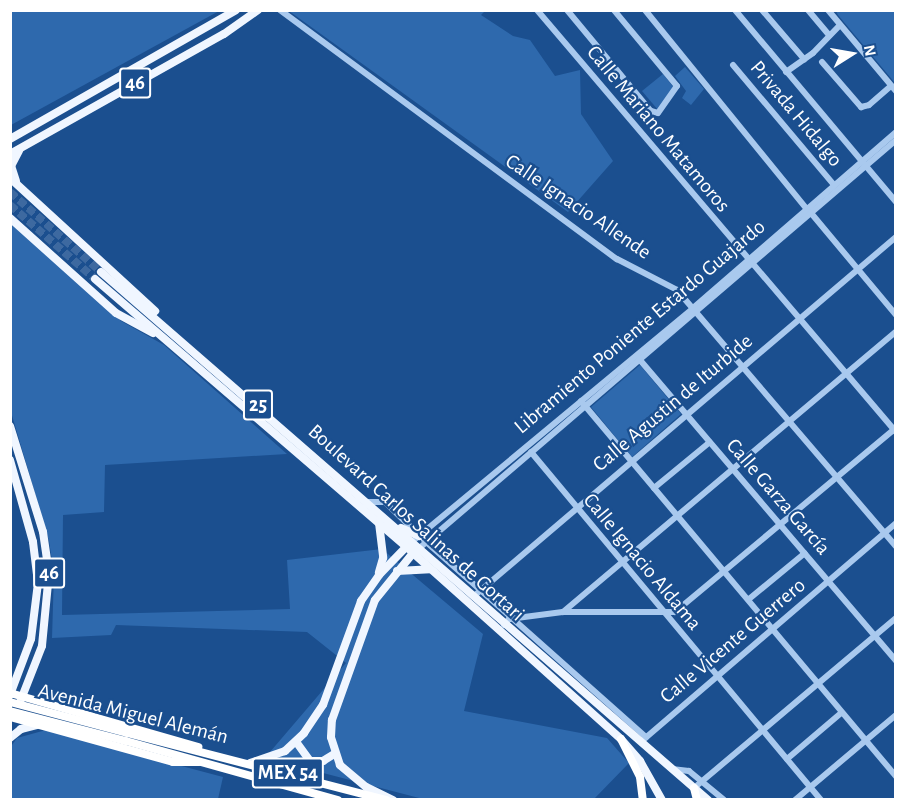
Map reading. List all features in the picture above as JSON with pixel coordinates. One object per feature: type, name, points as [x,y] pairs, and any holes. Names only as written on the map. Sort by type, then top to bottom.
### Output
[{"type":"highway","points":[[11,694],[186,741],[204,750]]},
{"type":"highway","name":"Avenida Miguel Alemán","points":[[10,702],[189,753],[201,762],[338,800]]},
{"type":"highway","points":[[49,728],[42,714],[45,709],[56,706]]},
{"type":"highway","points":[[11,717],[173,762],[201,762]]},
{"type":"highway","name":"Avenida Miguel Alemán","points":[[11,717],[189,753],[204,750],[386,800]]},
{"type":"highway","points":[[621,739],[640,777],[643,800]]},
{"type":"highway","points":[[694,788],[697,800]]},
{"type":"main road","name":"46","points":[[10,139],[236,10]]},
{"type":"main road","name":"46","points":[[10,154],[224,34],[258,10]]},
{"type":"main road","points":[[23,147],[12,162],[12,179],[134,289],[167,326]]},
{"type":"main road","points":[[10,218],[116,313],[159,335]]},
{"type":"main road","name":"Boulevard Carlos Salinas de Gortari","points":[[101,272],[167,326],[388,520],[409,544]]},
{"type":"main road","name":"Boulevard Carlos Salinas de Gortari","points":[[94,279],[379,523],[409,544],[420,548],[476,594],[708,800]]},
{"type":"main road","name":"46","points":[[10,426],[43,532],[49,573],[42,645],[22,697],[11,717]]},
{"type":"main road","name":"46","points":[[10,460],[33,543],[38,583],[31,639],[11,694]]},
{"type":"main road","points":[[388,520],[419,536]]},
{"type":"main road","points":[[378,575],[383,558],[379,523]]},
{"type":"main road","points":[[250,763],[297,743],[323,705],[351,620],[378,575],[409,544]]},
{"type":"main road","points":[[393,800],[350,776],[334,754],[332,720],[340,688],[368,615],[395,572],[420,548]]},
{"type":"main road","name":"Boulevard Carlos Salinas de Gortari","points":[[420,548],[430,569],[621,739],[640,760],[662,800]]},
{"type":"main road","points":[[395,572],[430,569]]},
{"type":"main road","points":[[10,738],[18,730],[37,725]]},
{"type":"main road","points":[[297,743],[309,761],[323,760],[334,754]]},
{"type":"street","name":"Calle Ignacio Allende","points":[[280,10],[617,259],[668,284],[696,310],[896,546]]},
{"type":"street","name":"Calle Mariano Matamoros","points":[[537,10],[746,259],[895,430]]},
{"type":"street","points":[[567,10],[651,111],[658,113],[676,86],[614,10]]},
{"type":"street","points":[[645,10],[896,315]]},
{"type":"street","points":[[735,10],[896,202]]},
{"type":"street","points":[[762,10],[804,59]]},
{"type":"street","points":[[808,10],[829,35]]},
{"type":"street","points":[[822,62],[861,107],[869,105],[893,88],[838,26],[828,10]]},
{"type":"street","points":[[786,72],[804,59],[838,26]]},
{"type":"street","name":"Privada Hidalgo","points":[[733,65],[834,185]]},
{"type":"street","name":"Libramiento Poniente Estardo Guajardo","points":[[420,548],[641,362],[746,259],[809,211],[864,164],[896,132]]},
{"type":"street","name":"Libramiento Poniente Estardo Guajardo","points":[[409,544],[636,355],[752,266],[834,185],[896,140]]},
{"type":"street","name":"Calle Agustin de Iturbide","points":[[476,594],[896,237]]},
{"type":"street","points":[[563,612],[896,332]]},
{"type":"street","name":"Calle Garza García","points":[[636,355],[896,661]]},
{"type":"street","points":[[581,401],[896,777]]},
{"type":"street","points":[[506,622],[563,612],[666,615],[678,610],[895,430]]},
{"type":"street","points":[[654,488],[710,442]]},
{"type":"street","name":"Calle Ignacio Aldama","points":[[527,446],[575,508],[821,800]]},
{"type":"street","points":[[367,502],[385,502],[419,536],[420,548],[440,556]]},
{"type":"street","name":"Calle Vicente Guerrero","points":[[643,740],[896,523]]},
{"type":"street","points":[[438,532],[436,547],[440,556],[476,594]]},
{"type":"street","points":[[749,599],[805,553]]},
{"type":"street","points":[[694,788],[896,618]]},
{"type":"street","points":[[787,759],[841,713]]},
{"type":"street","points":[[795,800],[896,715]]},
{"type":"street","points":[[672,769],[689,771],[724,800]]},
{"type":"shaded area","points":[[11,10],[219,10],[219,11],[11,125]]},
{"type":"shaded area","points":[[289,11],[485,11],[481,15],[513,36],[530,40],[555,76],[580,70],[581,114],[613,161],[568,212]]},
{"type":"shaded area","points":[[836,11],[895,11],[895,83],[838,15]]},
{"type":"shaded area","points":[[685,67],[704,89],[691,105],[682,98],[686,91],[675,76]]},
{"type":"shaded area","points":[[663,74],[675,89],[658,110],[642,91]]},
{"type":"shaded area","points":[[10,223],[121,321],[164,345],[287,454],[105,465],[104,512],[63,515],[62,615],[290,609],[287,560],[382,549],[483,634],[464,711],[607,738],[629,763],[594,799],[423,799],[277,761],[270,752],[346,663],[307,632],[116,625],[111,635],[52,638],[54,573],[49,541],[11,412]]},
{"type":"shaded area","points":[[640,365],[681,414],[632,457],[591,407]]},
{"type":"shaded area","points":[[46,730],[223,777],[218,799],[11,800],[12,745],[17,738]]},
{"type":"tunnel","points":[[10,192],[101,272]]},
{"type":"tunnel","points":[[10,205],[95,279]]}]
